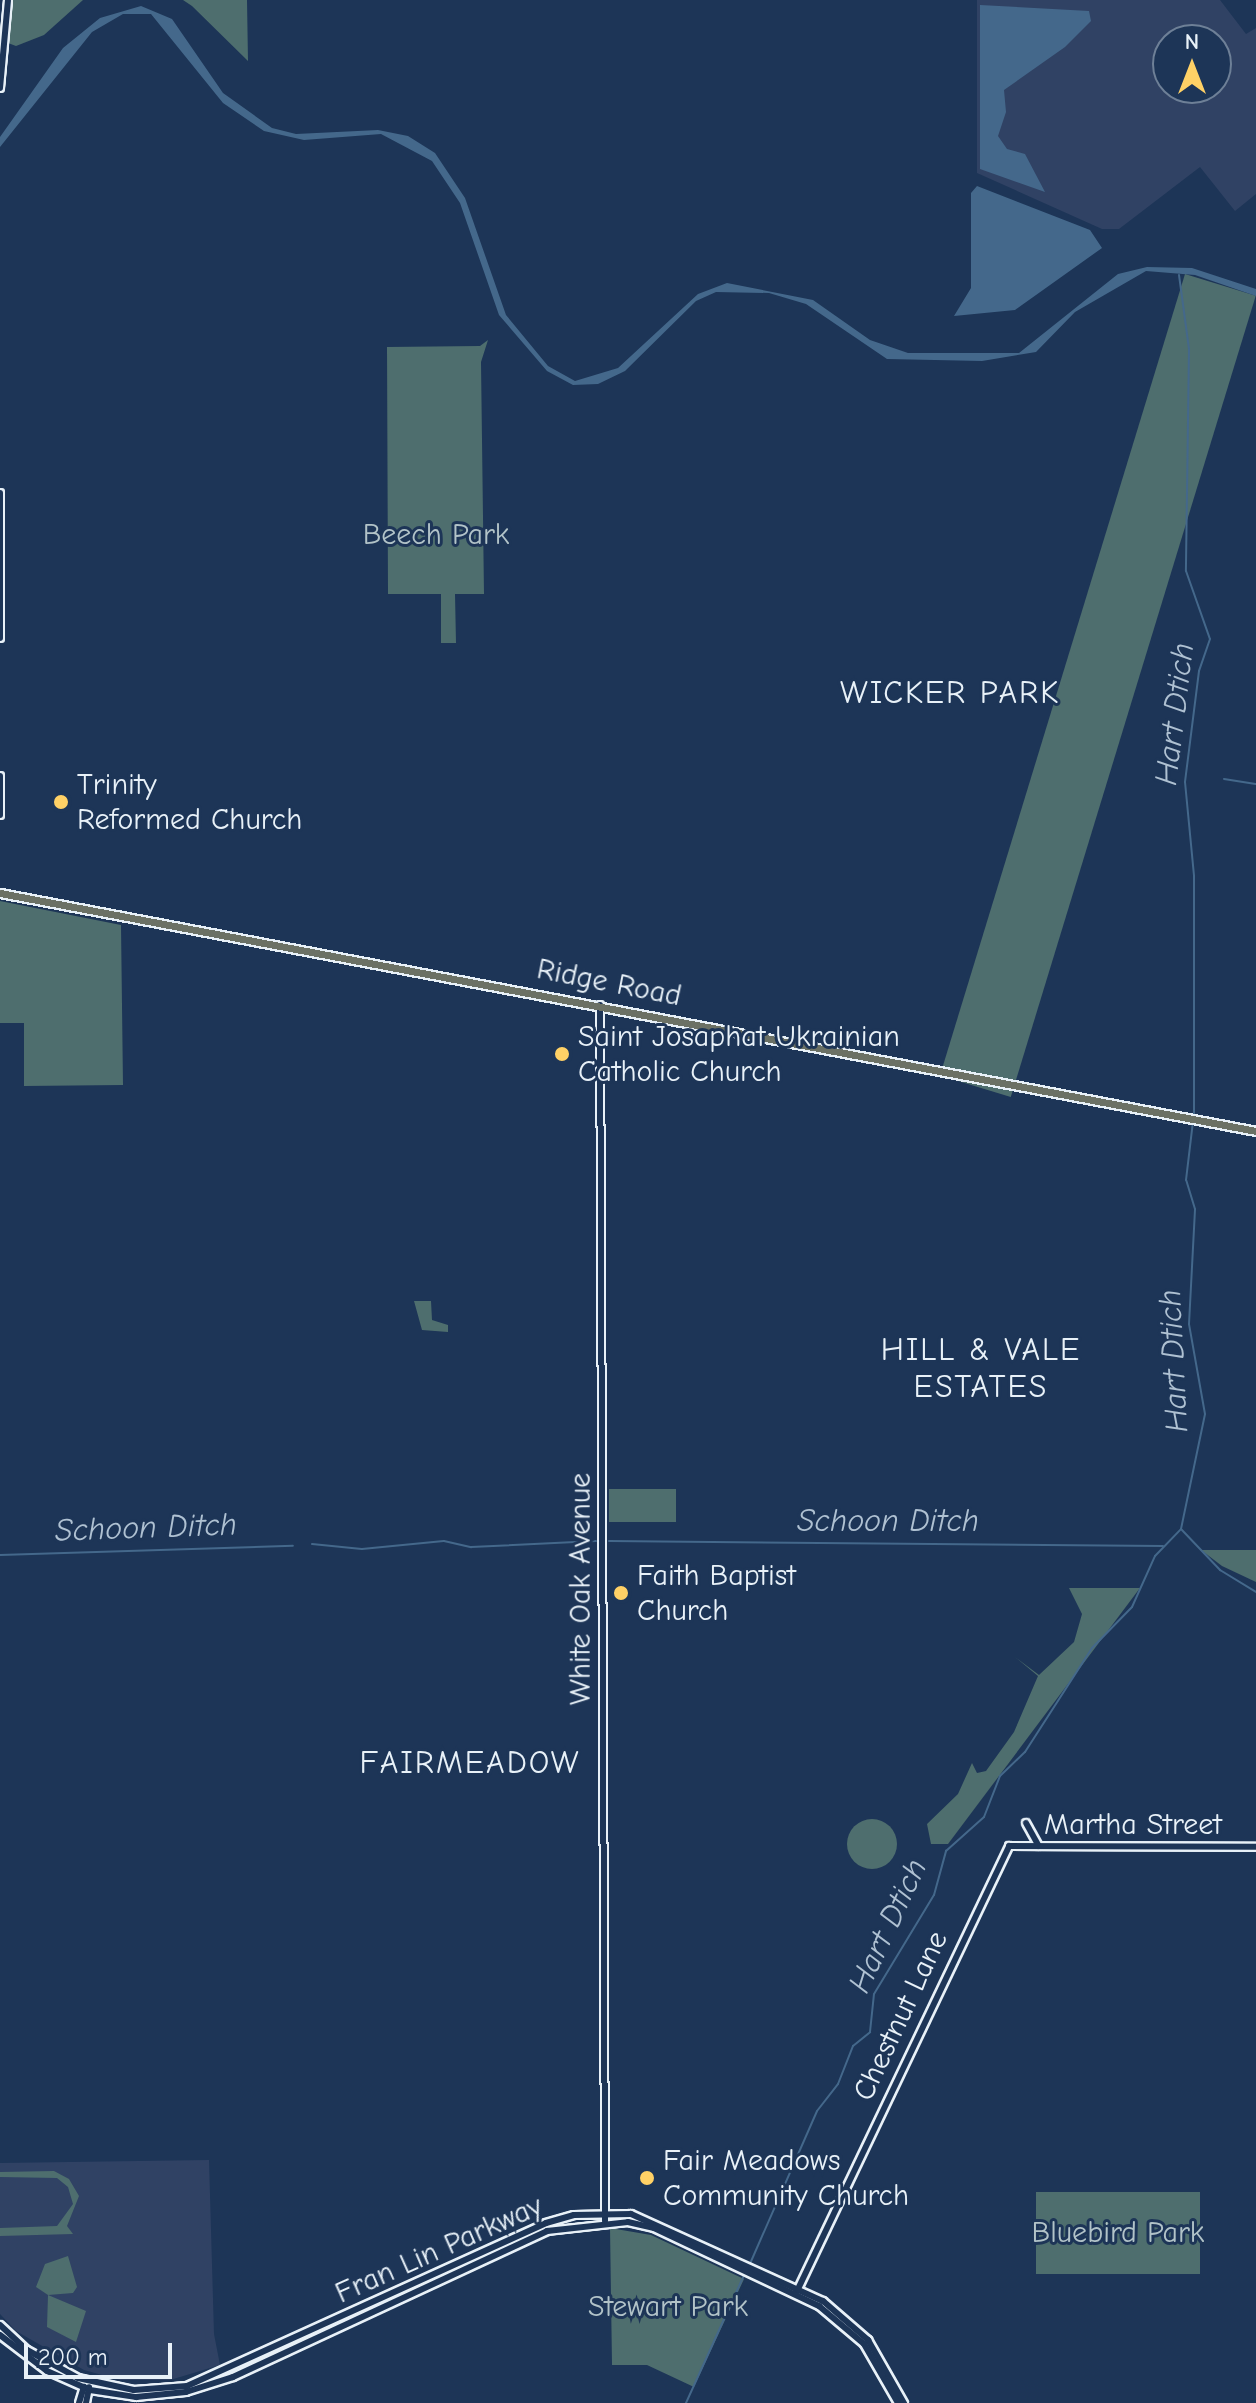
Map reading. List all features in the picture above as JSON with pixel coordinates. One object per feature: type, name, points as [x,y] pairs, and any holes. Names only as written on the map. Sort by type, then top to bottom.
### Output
[{"type":"main road","name":"Ridge Road","points":[[0,893],[1256,1131]]},
{"type":"street","points":[[0,88],[8,0]]},
{"type":"street","points":[[0,493],[0,638]]},
{"type":"street","points":[[0,776],[0,815]]},
{"type":"street","name":"White Oak Avenue","points":[[600,1005],[605,2221]]},
{"type":"street","points":[[1026,1823],[1039,1846]]},
{"type":"street","name":"Martha Street","points":[[1009,1846],[1256,1847]]},
{"type":"street","name":"Chestnut Lane","points":[[797,2291],[1009,1846]]},
{"type":"street","name":"Fran Lin Parkway","points":[[0,2325],[50,2364],[89,2381],[146,2390],[205,2380],[546,2223],[605,2212],[658,2221],[738,2264]]},
{"type":"street","name":"Fran Lin Parkway","points":[[0,2335],[47,2371],[87,2389],[149,2397],[208,2386],[547,2231],[605,2221],[654,2228],[797,2291],[868,2340],[904,2403]]},
{"type":"street","name":"Fran Lin Parkway","points":[[797,2291],[864,2344],[898,2403]]},
{"type":"street","points":[[86,2403],[89,2381]]},
{"type":"street","points":[[79,2403],[87,2389]]},
{"type":"shaded area","points":[[977,0],[1220,0],[1246,34],[1256,28],[1256,194],[1235,211],[1200,167],[1119,229],[1102,229],[977,173]]},
{"type":"shaded area","points":[[980,5],[1089,11],[1091,21],[1065,47],[1004,90],[1006,112],[998,136],[1007,149],[1025,154],[1045,192],[980,169]]},
{"type":"shaded area","points":[[141,6],[172,19],[223,93],[272,128],[296,134],[378,130],[408,136],[435,153],[465,198],[506,315],[548,366],[575,381],[618,368],[698,294],[727,283],[813,300],[870,340],[908,353],[1019,353],[1118,274],[1147,267],[1192,268],[1256,289],[1256,296],[1195,275],[1146,271],[1075,312],[1036,352],[982,361],[887,359],[806,304],[769,293],[716,292],[696,301],[625,371],[598,384],[573,385],[547,371],[499,315],[460,203],[432,161],[381,134],[304,140],[264,131],[223,103],[151,14],[123,14],[92,32],[0,147],[0,137],[63,48],[100,18]]},
{"type":"shaded area","points":[[977,186],[1090,230],[1102,248],[1015,310],[954,316],[971,288],[971,193]]},
{"type":"shaded area","points":[[209,2160],[214,2334],[220,2365],[170,2380],[120,2380],[84,2370],[16,2331],[0,2314],[0,2163]]},
{"type":"green space","points":[[12,0],[83,0],[44,35],[16,46],[8,43]]},
{"type":"green space","points":[[183,0],[247,0],[248,61],[192,6]]},
{"type":"green space","points":[[1185,274],[1256,296],[1011,1097],[940,1075]]},
{"type":"green space","name":"Beech Park","points":[[488,340],[481,362],[484,594],[455,594],[456,643],[441,643],[441,594],[388,594],[387,347],[480,346]]},
{"type":"green space","points":[[0,901],[121,925],[123,1085],[24,1086],[24,1023],[0,1023]]},
{"type":"green space","points":[[414,1301],[431,1301],[432,1320],[448,1325],[448,1332],[422,1330]]},
{"type":"green space","points":[[609,1489],[676,1489],[676,1522],[609,1522]]},
{"type":"green space","points":[[1201,1550],[1256,1550],[1256,1582],[1222,1566]]},
{"type":"green space","points":[[1069,1588],[1140,1588],[948,1844],[931,1844],[927,1824],[958,1794],[972,1763],[977,1773],[986,1771],[1014,1732],[1038,1676],[1015,1657],[1039,1675],[1074,1642],[1082,1614]]},
{"type":"green space","points":[[862,1820],[882,1820],[896,1834],[896,1854],[882,1868],[862,1868],[848,1854],[848,1834]]},
{"type":"green space","points":[[54,2171],[69,2179],[79,2196],[67,2226],[73,2234],[0,2236],[0,2228],[57,2226],[73,2204],[68,2187],[57,2178],[0,2177],[0,2172]]},
{"type":"green space","name":"Bluebird Park","points":[[1036,2192],[1200,2192],[1200,2274],[1036,2274]]},
{"type":"green space","name":"Stewart Park","points":[[610,2228],[651,2235],[744,2279],[694,2387],[647,2365],[612,2365]]},
{"type":"green space","points":[[68,2256],[77,2287],[73,2293],[48,2295],[36,2287],[45,2264]]},
{"type":"green space","points":[[48,2295],[86,2311],[76,2342],[47,2327]]},
{"type":"waterway","name":"Hart Dtich","points":[[1179,275],[1189,349],[1186,571],[1210,639],[1199,671],[1185,782],[1194,876],[1194,1115]]},
{"type":"waterway","points":[[1224,779],[1256,784]]},
{"type":"waterway","name":"Hart Dtich","points":[[749,2266],[817,2111],[838,2084],[853,2046],[870,2032],[874,1994],[934,1895],[946,1851],[984,1817],[1000,1776],[1025,1752],[1092,1648],[1132,1607],[1155,1556],[1181,1529],[1205,1414],[1189,1324],[1195,1209],[1186,1180],[1193,1121]]},
{"type":"waterway","points":[[1181,1529],[1220,1570],[1256,1592]]},
{"type":"waterway","name":"Schoon Ditch","points":[[312,1544],[362,1549],[444,1541],[471,1547],[596,1541]]},
{"type":"waterway","name":"Schoon Ditch","points":[[609,1541],[1163,1546]]},
{"type":"waterway","name":"Schoon Ditch","points":[[0,1555],[293,1546]]},
{"type":"waterway","name":"Hart Dtich","points":[[686,2403],[744,2275]]},
{"type":"place","name":"Trinity Reformed Church","points":[[61,802]]},
{"type":"place","name":"Saint Josaphat Ukrainian Catholic Church","points":[[562,1054]]},
{"type":"place","name":"Faith Baptist Church","points":[[621,1593]]},
{"type":"place","name":"Fair Meadows Community Church","points":[[647,2178]]},
{"type":"district","name":"WICKER PARK","points":[[950,693]]},
{"type":"district","name":"HILL & VALE ESTATES","points":[[981,1370]]},
{"type":"district","name":"FAIRMEADOW","points":[[470,1763]]}]
